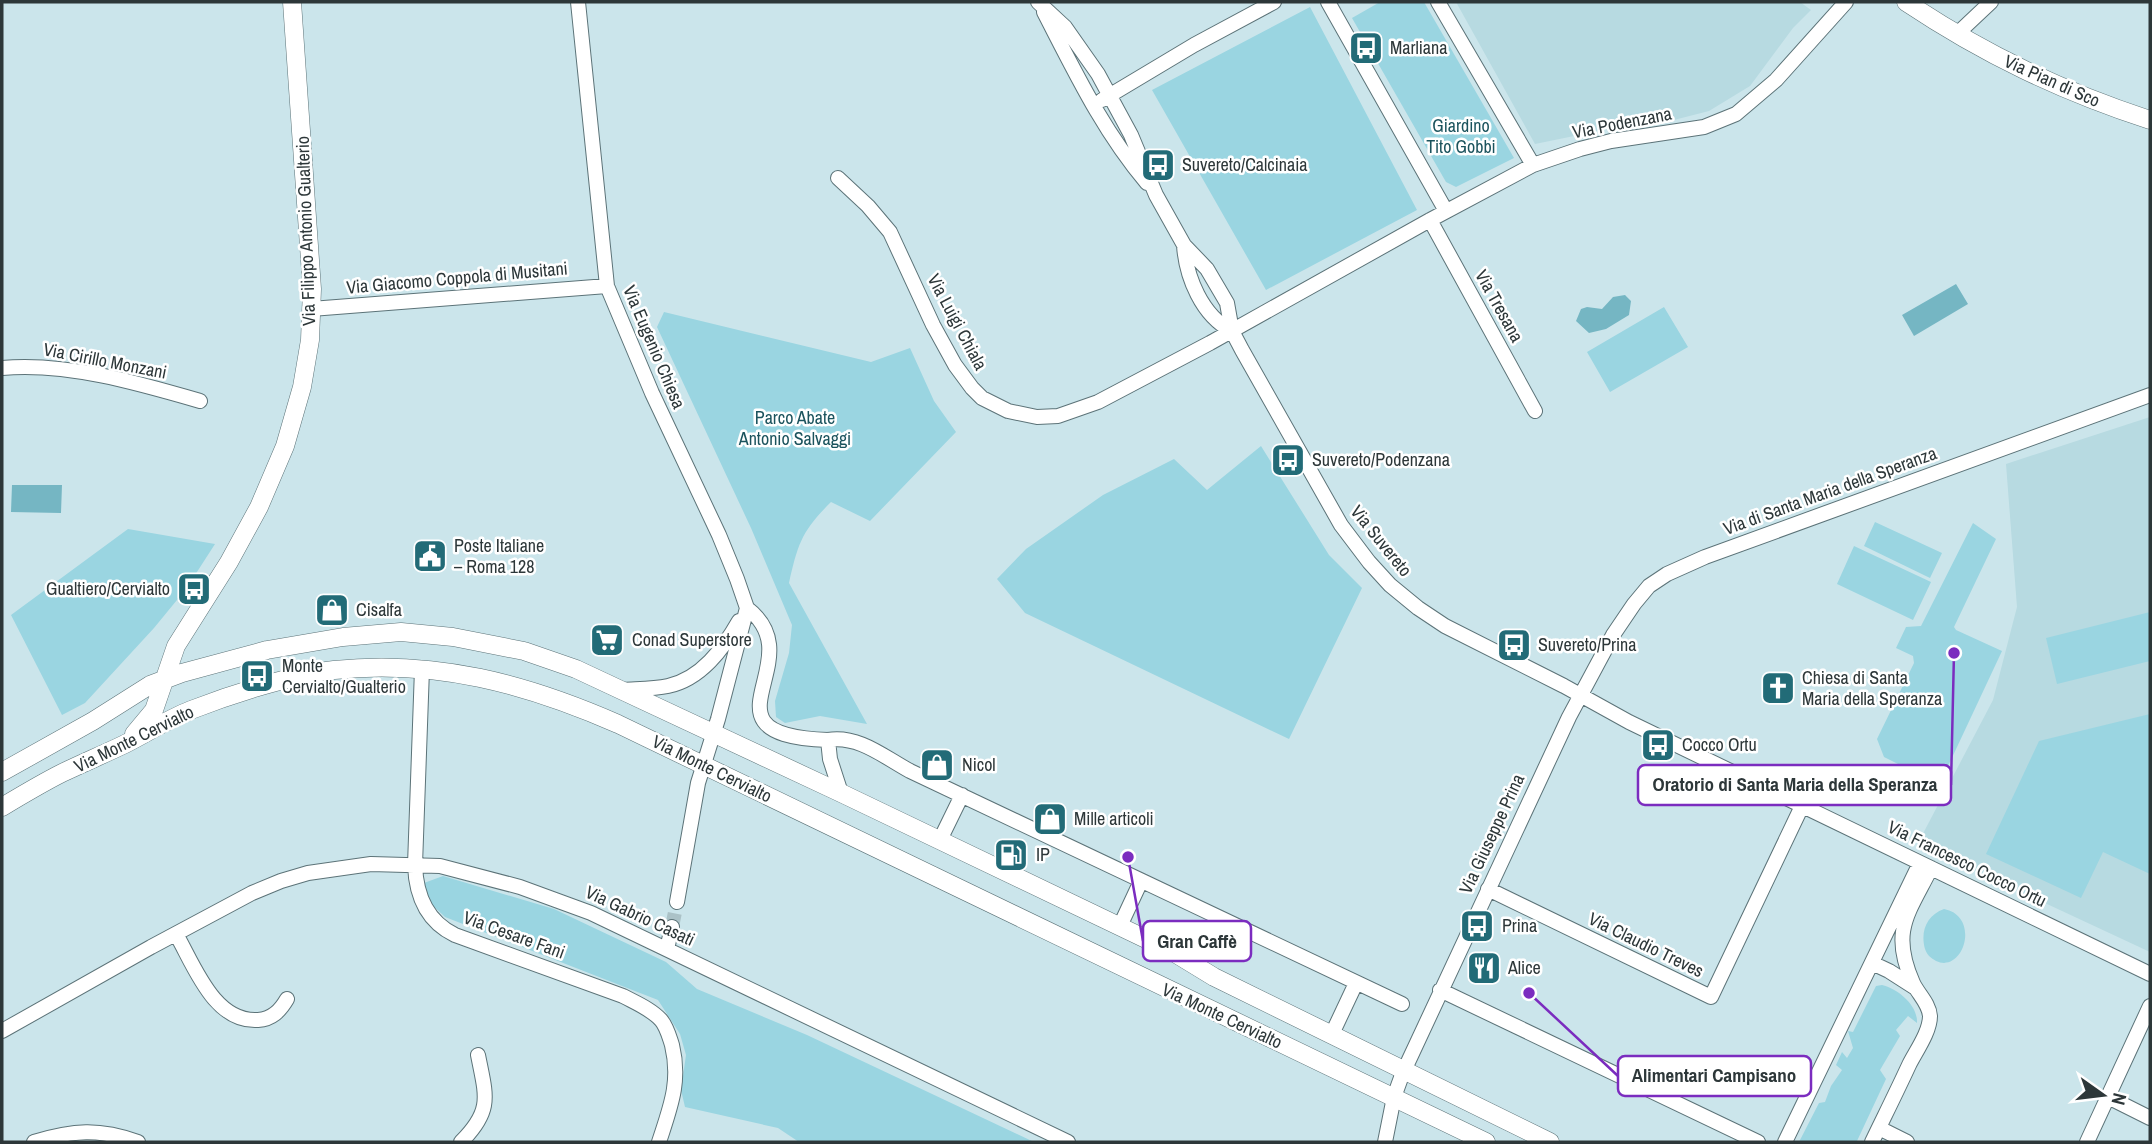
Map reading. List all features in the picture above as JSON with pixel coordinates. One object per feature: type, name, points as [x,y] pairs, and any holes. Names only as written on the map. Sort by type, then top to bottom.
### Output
[{"type":"street","name":"Via Filippo Antonio Gualterio","points":[[125,744],[154,710],[176,646],[251,525],[275,473],[299,400],[309,349],[311,268],[292,2]]},
{"type":"street","name":"Via Eugenio Chiesa","points":[[578,2],[607,286],[652,393],[719,536],[747,608],[761,621],[767,632],[769,662],[760,701],[760,714],[764,723],[787,737],[828,740]]},
{"type":"street","points":[[1093,106],[1194,45],[1274,2]]},
{"type":"street","points":[[1328,2],[1446,211]]},
{"type":"street","points":[[1438,2],[1533,165]]},
{"type":"street","name":"Via Podenzana","points":[[1233,331],[1533,165],[1611,141],[1704,127],[1736,114],[1776,80],[1846,2]]},
{"type":"street","name":"Via Pian di Sco","points":[[1906,2],[1957,34],[2039,79],[2150,120]]},
{"type":"street","points":[[1957,34],[1991,2]]},
{"type":"street","name":"Via Suvereto","points":[[1039,3],[1077,42],[1110,95],[1137,148],[1156,195],[1184,245],[1186,265],[1192,282],[1214,319],[1233,331],[1341,525],[1383,578],[1418,608],[1445,626],[1580,695]]},
{"type":"street","name":"Via Suvereto","points":[[1039,3],[1116,144],[1156,195]]},
{"type":"street","name":"Via Luigi Chiala","points":[[838,178],[876,214],[890,232],[933,325],[962,377],[982,398],[1008,411],[1046,417],[1075,411],[1110,396],[1233,331]]},
{"type":"street","name":"Via Tresana","points":[[1430,220],[1535,411]]},
{"type":"street","name":"Via Giacomo Coppola di Musitani","points":[[311,309],[607,286]]},
{"type":"street","name":"Via Cirillo Monzani","points":[[2,368],[59,369],[200,401]]},
{"type":"street","name":"Via di Santa Maria della Speranza","points":[[1580,695],[1618,626],[1650,586],[1667,574],[1718,552],[2150,395]]},
{"type":"street","points":[[624,690],[669,686],[695,674],[719,652],[747,608]]},
{"type":"street","points":[[677,902],[702,764],[714,733],[747,608]]},
{"type":"street","name":"Via Monte Cervialto","points":[[2,772],[93,722],[150,685],[234,658],[343,636],[401,632],[453,637],[515,649],[567,666],[624,690],[841,793],[1120,926],[1186,959],[1214,977],[1550,1142]]},
{"type":"street","name":"Via Monte Cervialto","points":[[2,807],[61,774],[190,710],[246,691],[303,676],[346,669],[422,669],[482,677],[546,695],[618,724],[1486,1142]]},
{"type":"street","name":"Via Cesare Fani","points":[[422,669],[415,865],[416,880],[427,911],[454,935],[623,996],[644,1007],[662,1022],[672,1045],[676,1082],[674,1098],[659,1142]]},
{"type":"street","name":"Via Francesco Cocco Ortu","points":[[1580,695],[1654,735],[2150,974]]},
{"type":"street","name":"Via Giuseppe Prina","points":[[1385,1142],[1394,1097],[1404,1069],[1580,695]]},
{"type":"street","points":[[841,793],[828,740],[839,738],[859,743],[903,767],[1402,1004]]},
{"type":"street","points":[[940,841],[962,795]]},
{"type":"street","name":"Via Claudio Treves","points":[[1488,890],[1711,997],[1802,806]]},
{"type":"street","name":"Via Gabrio Casati","points":[[2,1031],[176,933],[261,889],[299,876],[372,864],[448,867],[527,889],[591,913],[1068,1142]]},
{"type":"street","points":[[1785,1142],[1872,963],[1926,866]]},
{"type":"street","points":[[1872,1142],[1922,1041],[1930,1019],[1928,1009],[1915,988],[1902,956],[1901,938],[1926,866]]},
{"type":"street","points":[[1120,926],[1141,881]]},
{"type":"street","points":[[667,949],[672,927]]},
{"type":"street","points":[[176,933],[214,999],[231,1015],[247,1020],[262,1019],[279,1012],[288,999]]},
{"type":"street","points":[[1872,963],[1915,988]]},
{"type":"street","points":[[1332,1034],[1356,983]]},
{"type":"street","points":[[1440,990],[1758,1142]]},
{"type":"street","points":[[2087,1142],[2150,1006]]},
{"type":"street","points":[[461,1142],[478,1125],[485,1104],[478,1055]]},
{"type":"street","points":[[2108,1097],[2150,1118]]},
{"type":"street","points":[[1879,1128],[1907,1142]]},
{"type":"street","points":[[34,1142],[71,1132],[89,1131],[114,1134],[138,1142]]},
{"type":"shaded area","points":[[1456,2],[1800,2],[1811,10],[1793,28],[1750,86],[1709,111],[1670,121],[1618,127],[1535,144]]},
{"type":"shaded area","points":[[1956,284],[1968,304],[1914,336],[1902,315]]},
{"type":"shaded area","points":[[1625,295],[1631,301],[1629,315],[1606,329],[1589,333],[1576,321],[1581,309],[1602,309],[1613,297]]},
{"type":"shaded area","points":[[2150,417],[2150,952],[1917,845],[1993,700],[2017,607],[2006,464]]},
{"type":"shaded area","points":[[12,485],[62,485],[61,513],[11,512]]},
{"type":"green space","name":"Giardino Tito Gobbi","points":[[1380,2],[1424,2],[1514,158],[1456,187],[1446,182],[1352,18]]},
{"type":"green space","points":[[1310,7],[1417,210],[1266,290],[1152,90]]},
{"type":"green space","points":[[1664,307],[1688,347],[1610,392],[1587,352]]},
{"type":"green space","name":"Parco Abate Antonio Salvaggi","points":[[664,312],[871,362],[910,348],[934,401],[956,432],[870,521],[831,502],[807,530],[795,558],[789,583],[867,724],[820,716],[785,723],[776,717],[775,701],[789,653],[792,625],[751,528],[657,327]]},
{"type":"green space","points":[[1261,446],[1329,555],[1362,588],[1289,739],[1025,613],[997,579],[1026,549],[1103,495],[1174,459],[1207,490]]},
{"type":"green space","points":[[1875,522],[1942,553],[1930,578],[1864,546]]},
{"type":"green space","points":[[1973,523],[1996,539],[1954,627],[2002,651],[1942,779],[1926,778],[1884,757],[1877,739],[1914,663],[1913,656],[1896,648],[1906,627],[1921,626]]},
{"type":"green space","points":[[128,529],[215,544],[186,589],[154,628],[85,703],[62,715],[11,615]]},
{"type":"green space","points":[[1854,546],[1931,582],[1913,620],[1837,584]]},
{"type":"green space","points":[[2150,612],[2150,661],[2057,684],[2046,638]]},
{"type":"green space","points":[[2150,714],[2150,874],[2103,852],[2081,898],[1986,854],[2039,741]]},
{"type":"green space","points":[[443,876],[554,909],[666,962],[697,989],[807,1035],[1034,1142],[799,1142],[778,1128],[685,1107],[681,1090],[686,1055],[680,1034],[658,1000],[445,917],[428,901],[424,883]]},
{"type":"green space","points":[[1944,909],[1955,914],[1962,922],[1965,932],[1961,952],[1946,963],[1929,956],[1923,936],[1929,920]]},
{"type":"green space","points":[[1882,985],[1894,990],[1911,1004],[1917,1023],[1908,1016],[1896,1030],[1900,1036],[1880,1070],[1886,1079],[1857,1141],[1859,1142],[1799,1142],[1819,1103],[1825,1102],[1831,1086],[1842,1070],[1836,1065],[1842,1052],[1847,1058],[1853,1048],[1848,1031],[1853,1032],[1876,986]]},
{"type":"tunnel","points":[[672,927],[677,902]]},
{"type":"place","name":"Marliana","points":[[1366,48]]},
{"type":"place","name":"Suvereto/Calcinaia","points":[[1158,165]]},
{"type":"place","name":"Suvereto/Podenzana","points":[[1288,460]]},
{"type":"place","name":"Poste Italiane – Roma 128","points":[[430,556]]},
{"type":"place","name":"Gualtiero/Cervialto","points":[[194,589]]},
{"type":"place","name":"Cisalfa","points":[[332,610]]},
{"type":"place","name":"Conad Superstore","points":[[607,640]]},
{"type":"place","name":"Suvereto/Prina","points":[[1514,645]]},
{"type":"place","name":"Oratorio di Santa Maria della Speranza","points":[[1954,653]]},
{"type":"place","name":"Monte Cervialto/Gualterio","points":[[257,676]]},
{"type":"place","name":"Chiesa di Santa Maria della Speranza","points":[[1778,688]]},
{"type":"place","name":"Cocco Ortu","points":[[1658,745]]},
{"type":"place","name":"Nicol","points":[[937,765]]},
{"type":"place","name":"Mille articoli","points":[[1050,819]]},
{"type":"place","name":"IP","points":[[1011,855]]},
{"type":"place","name":"Gran Caffè","points":[[1128,857]]},
{"type":"place","name":"Prina","points":[[1477,926]]},
{"type":"place","name":"Alice","points":[[1484,968]]},
{"type":"place","name":"Alimentari Campisano","points":[[1529,993]]}]
